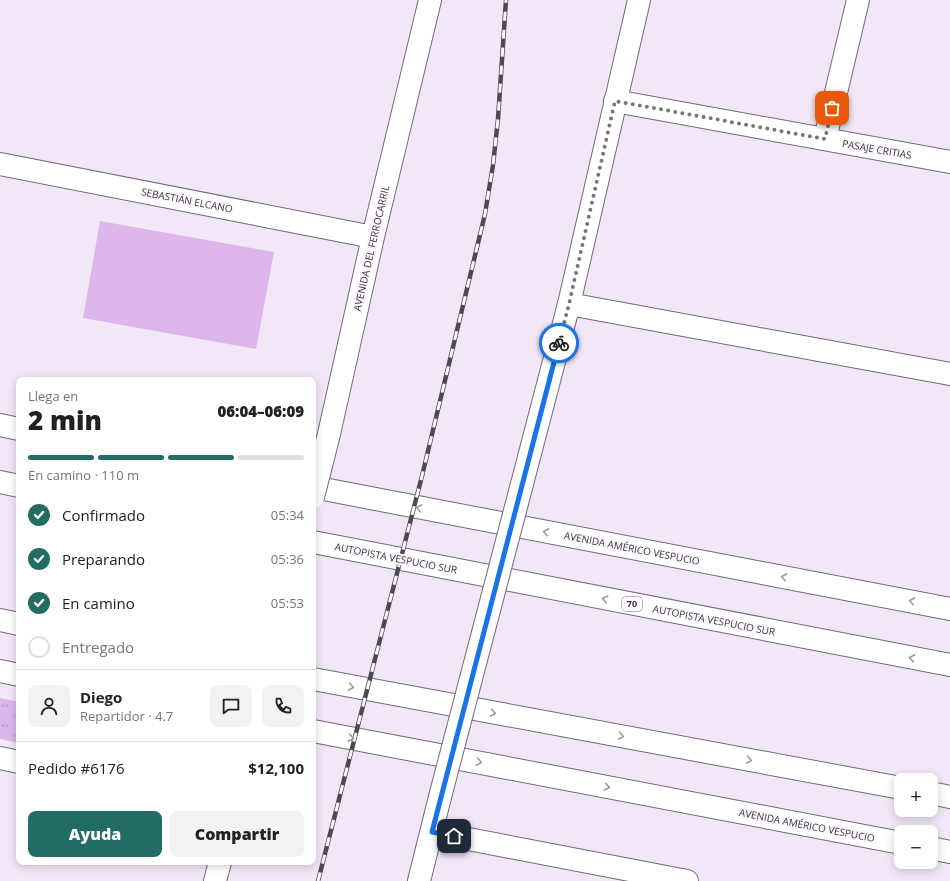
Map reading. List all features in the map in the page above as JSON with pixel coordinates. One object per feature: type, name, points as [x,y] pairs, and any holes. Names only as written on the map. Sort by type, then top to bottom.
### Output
[{"type":"main road","name":"AVENIDA DEL FERROCARRIL","points":[[316,485],[329,434],[373,237],[430,0]]},
{"type":"main road","points":[[419,881],[569,304],[639,0]]},
{"type":"main road","points":[[825,139],[858,0]]},
{"type":"main road","name":"PASAJE CRITIAS","points":[[615,101],[950,162]]},
{"type":"main road","name":"SEBASTIÁN ELCANO","points":[[0,164],[373,237]]},
{"type":"main road","points":[[569,304],[950,374]]},
{"type":"main road","points":[[0,424],[16,428]]},
{"type":"main road","points":[[0,482],[16,485]]},
{"type":"main road","name":"AVENIDA AMÉRICO VESPUCIO","points":[[316,488],[950,609]]},
{"type":"main road","name":"AUTOPISTA VESPUCIO SUR","points":[[316,543],[950,665]]},
{"type":"main road","points":[[0,620],[16,623]]},
{"type":"main road","points":[[0,671],[16,674]]},
{"type":"main road","points":[[316,680],[894,787]]},
{"type":"main road","name":"AVENIDA AMÉRICO VESPUCIO","points":[[316,732],[894,842]]},
{"type":"main road","points":[[0,758],[16,761]]},
{"type":"main road","points":[[938,795],[950,797]]},
{"type":"main road","points":[[432,832],[687,881]]},
{"type":"main road","points":[[938,849],[950,852]]},
{"type":"main road","points":[[215,881],[219,865]]},
{"type":"green space","points":[[100,221],[274,252],[256,349],[83,318]]},
{"type":"green space","points":[[0,698],[16,701],[16,742],[0,739]]},
{"type":"railway","points":[[318,881],[422,476],[485,214],[493,165],[498,119],[506,0]]},
{"type":"way so far","points":[[559,343],[615,101],[825,139],[832,108]]},
{"type":"route","points":[[454,836],[432,832],[559,343]]}]
